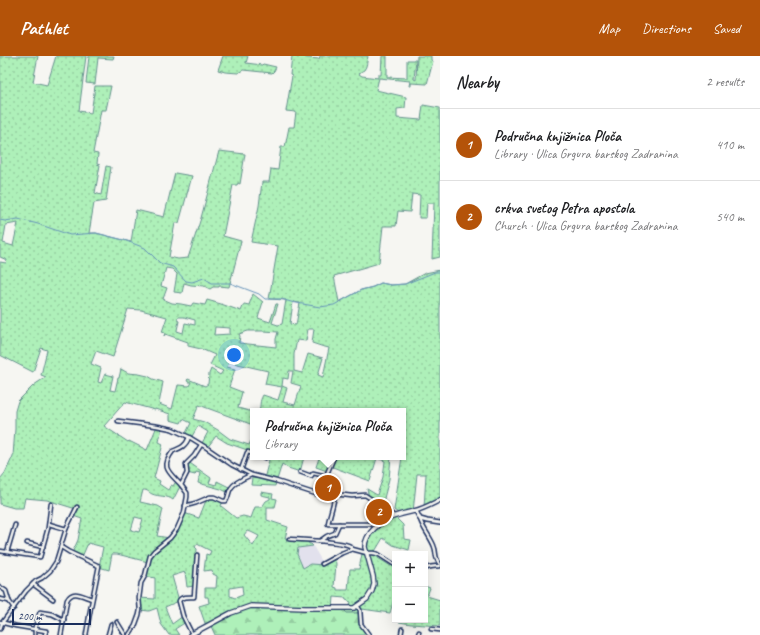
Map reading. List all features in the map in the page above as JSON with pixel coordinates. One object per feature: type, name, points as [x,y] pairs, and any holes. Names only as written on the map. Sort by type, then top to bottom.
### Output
[{"type":"main road","points":[[191,634],[231,613],[250,606],[333,609],[349,609],[358,607],[367,599],[374,584],[365,547],[365,542],[370,534],[378,526],[394,516],[416,511],[440,500]]},
{"type":"street","points":[[118,421],[172,429],[189,437],[232,465],[252,475],[316,494],[352,496],[364,495],[382,506],[394,516]]},
{"type":"street","points":[[129,635],[135,626],[139,615],[141,583],[145,576],[150,556],[170,538],[177,529],[184,513],[187,493],[166,467],[166,464],[173,450],[181,448],[185,445],[189,437]]},
{"type":"street","points":[[181,485],[187,473],[186,464],[194,456],[201,445]]},
{"type":"street","points":[[242,480],[242,470],[247,453],[250,453]]},
{"type":"street","points":[[322,494],[326,476],[333,460]]},
{"type":"street","points":[[300,472],[311,476],[313,473],[326,476]]},
{"type":"street","points":[[186,506],[210,497],[226,501],[231,488],[252,475]]},
{"type":"street","points":[[335,494],[328,524],[370,524],[378,526]]},
{"type":"street","points":[[0,551],[40,557],[49,524],[51,504]]},
{"type":"street","points":[[0,629],[1,623],[33,584],[50,571],[56,562],[66,529],[77,507]]},
{"type":"street","points":[[416,511],[435,548],[435,555],[440,565],[428,568]]},
{"type":"street","points":[[420,519],[440,523]]},
{"type":"street","points":[[49,524],[66,529]]},
{"type":"street","points":[[320,540],[335,534],[339,524]]},
{"type":"street","points":[[7,552],[15,525]]},
{"type":"street","points":[[289,539],[320,540],[347,545],[367,553],[378,554],[392,563]]},
{"type":"street","points":[[27,543],[43,547]]},
{"type":"street","points":[[61,547],[99,566],[86,635]]},
{"type":"street","points":[[322,564],[352,548]]},
{"type":"street","points":[[191,634],[183,616],[179,601],[182,598],[194,597],[197,555]]},
{"type":"street","points":[[33,584],[53,599]]},
{"type":"street","points":[[0,587],[6,591],[9,601],[14,608]]},
{"type":"street","points":[[61,635],[67,600],[70,595],[74,593],[92,599]]},
{"type":"street","points":[[0,599],[9,601]]},
{"type":"street","points":[[358,607],[360,610],[361,624],[369,635]]},
{"type":"street","points":[[35,635],[35,627],[40,612],[52,614],[64,620]]},
{"type":"street","points":[[117,622],[125,635]]},
{"type":"street","points":[[1,623],[36,629],[46,633]]},
{"type":"street","points":[[108,635],[111,624]]},
{"type":"street","points":[[401,635],[402,629]]},
{"type":"street","points":[[431,629],[440,630]]},
{"type":"shaded area","points":[[313,546],[324,565],[310,564],[303,568],[297,554],[298,548]]},
{"type":"green space","points":[[0,56],[38,56],[33,82],[47,85],[56,56],[86,56],[79,111],[91,113],[95,86],[111,86],[106,110],[101,110],[93,153],[98,154],[97,164],[100,165],[95,193],[101,195],[106,166],[111,167],[106,201],[94,203],[89,233],[96,233],[131,242],[136,210],[164,217],[175,173],[192,176],[179,223],[175,223],[169,257],[178,259],[188,258],[201,218],[219,151],[245,154],[240,184],[238,183],[237,185],[233,185],[223,236],[241,241],[229,287],[219,286],[210,289],[204,286],[184,283],[182,293],[174,292],[177,274],[172,269],[166,268],[161,286],[167,288],[163,299],[172,303],[191,306],[193,303],[205,305],[207,300],[241,311],[244,304],[249,305],[253,294],[263,302],[258,318],[270,322],[276,304],[278,304],[272,323],[278,325],[282,324],[286,300],[269,299],[278,246],[251,242],[259,206],[262,182],[269,182],[271,169],[278,170],[281,147],[285,147],[289,127],[294,127],[296,112],[286,111],[292,76],[290,75],[292,56],[306,56],[307,58],[319,59],[320,56],[368,56],[365,69],[359,74],[362,76],[378,78],[378,75],[381,75],[382,56],[387,56],[387,77],[407,78],[407,60],[416,60],[414,79],[416,80],[417,56],[431,56],[431,60],[433,61],[427,84],[411,83],[411,86],[409,86],[410,81],[379,78],[376,90],[406,97],[405,108],[397,109],[397,118],[421,120],[423,105],[440,108],[440,257],[432,259],[434,203],[427,203],[426,218],[419,218],[420,195],[412,194],[410,212],[398,211],[396,226],[383,226],[379,263],[334,276],[339,302],[361,290],[381,283],[391,285],[405,284],[425,273],[440,270],[440,500],[424,508],[426,474],[417,474],[413,512],[398,513],[394,510],[402,460],[406,460],[406,408],[260,408],[263,395],[278,400],[282,387],[265,384],[268,371],[229,362],[227,367],[235,369],[229,387],[242,392],[238,408],[250,411],[250,424],[199,405],[193,419],[204,422],[230,439],[249,445],[250,443],[250,451],[227,443],[216,436],[207,448],[201,445],[208,432],[198,426],[191,438],[185,435],[191,423],[183,419],[181,423],[170,420],[170,414],[125,402],[104,426],[128,442],[129,441],[147,450],[157,426],[162,427],[159,442],[163,444],[154,478],[160,481],[159,484],[168,490],[177,480],[182,482],[186,473],[187,461],[211,478],[209,483],[216,485],[217,481],[231,488],[229,493],[221,489],[198,483],[200,473],[196,472],[195,475],[187,473],[173,500],[168,497],[155,495],[143,490],[140,502],[158,506],[163,509],[157,536],[170,538],[177,529],[184,513],[199,518],[207,498],[210,497],[223,501],[221,506],[236,518],[243,516],[251,518],[255,507],[262,507],[266,501],[270,499],[270,497],[261,495],[261,492],[273,494],[272,498],[277,499],[275,507],[267,507],[267,520],[288,527],[285,538],[308,540],[309,544],[313,546],[298,548],[297,554],[303,568],[310,564],[324,565],[335,558],[336,564],[334,587],[337,588],[337,590],[348,590],[350,569],[359,569],[362,554],[367,553],[365,542],[374,529],[394,516],[403,525],[404,539],[411,540],[409,550],[393,545],[383,538],[374,553],[378,554],[378,558],[391,566],[392,565],[392,606],[390,613],[362,609],[360,613],[347,613],[343,609],[349,609],[351,602],[345,598],[334,597],[333,609],[206,626],[199,606],[209,603],[208,597],[205,597],[205,588],[216,588],[217,576],[213,574],[212,570],[204,571],[206,554],[209,555],[211,551],[197,544],[195,547],[197,549],[194,586],[187,587],[185,572],[172,576],[179,601],[165,607],[172,624],[183,616],[186,622],[175,629],[179,635],[169,635],[161,624],[157,608],[149,611],[140,610],[139,598],[155,599],[155,578],[145,576],[148,562],[112,554],[109,570],[99,567],[103,547],[88,543],[82,557],[72,553],[78,540],[82,519],[73,516],[76,509],[47,500],[25,498],[23,508],[14,508],[0,504],[0,479],[5,473],[13,456],[15,411],[18,401],[34,385],[46,377],[41,375],[47,350],[41,348],[33,372],[0,355],[0,262],[6,263],[7,260],[0,257]],"holes":[[[18,223],[13,246],[3,243],[6,225]],[[293,302],[300,303],[296,325],[290,324]],[[128,309],[141,310],[167,317],[162,332],[165,333],[164,336],[165,334],[188,342],[188,346],[201,349],[215,355],[210,365],[223,371],[220,375],[211,369],[208,384],[205,386],[188,379],[188,382],[191,382],[189,386],[178,385],[172,409],[159,404],[163,382],[148,376],[128,373],[121,369],[115,391],[110,390],[113,376],[105,374],[101,383],[98,382],[101,368],[91,364],[96,351],[113,357]],[[178,317],[195,320],[195,325],[185,323],[183,333],[177,331],[179,321],[177,320]],[[215,327],[230,328],[230,334],[214,335]],[[308,329],[314,329],[312,343],[329,348],[323,377],[318,375],[323,358],[308,354],[302,373],[294,371],[294,354],[297,340],[306,341]],[[248,331],[278,332],[276,347],[239,343],[239,334]],[[289,371],[293,371],[291,383],[301,386],[295,405],[283,402],[287,388],[282,386],[283,378],[288,379]],[[135,517],[143,519],[139,532],[131,530]],[[247,531],[259,536],[253,546],[244,535]],[[242,586],[243,595],[235,598],[230,596],[230,588]]]},
{"type":"green space","points":[[89,56],[114,56],[113,59],[98,58],[95,84],[86,83]]},
{"type":"green space","points":[[223,56],[248,56],[246,63],[263,64],[276,67],[272,73],[243,70],[238,73],[225,72],[218,70]]},
{"type":"green space","points":[[269,460],[303,460],[300,472],[288,468],[282,464],[275,486],[251,485],[252,478],[264,479]]},
{"type":"green space","points":[[318,460],[332,462],[333,460],[376,460],[370,481],[330,466],[327,471],[316,467]]},
{"type":"green space","points":[[382,460],[391,460],[389,479],[382,506],[369,497],[367,489],[377,495],[383,477],[385,461]]},
{"type":"green space","points":[[428,596],[440,600],[440,626],[405,623],[428,623]]},
{"type":"green space","points":[[251,606],[343,609],[347,613],[360,613],[361,624],[369,635],[215,635],[210,624]]},
{"type":"waterway","points":[[0,220],[5,221],[18,219],[70,235],[96,233],[124,240],[145,248],[160,263],[173,267],[186,281],[192,282],[204,278],[212,283],[230,283],[259,294],[265,299],[281,299],[320,307],[334,305],[361,290],[381,283],[391,285],[405,284],[435,272],[440,272]]},
{"type":"place","name":"Područna knjižnica Ploča","points":[[328,488]]},
{"type":"place","name":"crkva svetog Petra apostola","points":[[379,512]]}]
